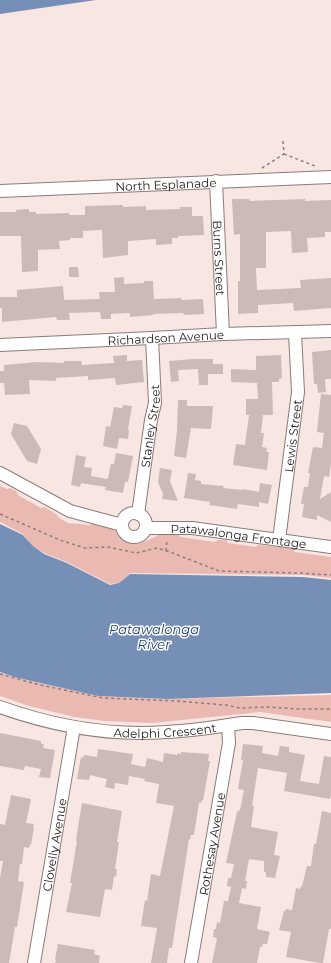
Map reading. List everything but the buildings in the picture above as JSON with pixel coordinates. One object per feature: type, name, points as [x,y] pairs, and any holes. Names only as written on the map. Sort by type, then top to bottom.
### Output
[{"type":"street","name":"North Esplanade","points":[[0,192],[148,186],[216,181],[331,177]]},
{"type":"street","name":"Burns Street","points":[[216,181],[223,334]]},
{"type":"street","name":"Richardson Avenue","points":[[0,345],[223,334],[331,331]]},
{"type":"street","name":"Lewis Street","points":[[279,540],[298,392],[295,333]]},
{"type":"street","name":"Stanley Street","points":[[138,514],[151,420],[155,403],[152,338]]},
{"type":"street","points":[[0,473],[70,511],[122,525]]},
{"type":"street","points":[[134,513],[141,515],[146,521],[145,531],[140,536],[132,537],[126,534],[122,525],[127,516],[134,513]]},
{"type":"street","name":"Patawalonga Frontage","points":[[146,528],[192,528],[331,547]]},
{"type":"street","name":"Adelphi Crescent","points":[[0,707],[50,722],[102,731],[144,733],[188,731],[242,723],[266,724],[331,734]]},
{"type":"street","name":"Rothesay Avenue","points":[[191,963],[229,743],[228,725]]},
{"type":"street","name":"Clovelly Avenue","points":[[34,963],[74,727]]},
{"type":"path","points":[[283,141],[284,154]]},
{"type":"path","points":[[284,154],[317,167]]},
{"type":"path","points":[[257,172],[284,154]]},
{"type":"path","points":[[0,514],[79,547],[108,547],[136,553],[157,548],[219,571],[298,572],[331,575]]},
{"type":"path","points":[[166,551],[167,534]]},
{"type":"path","points":[[0,674],[40,685],[103,698],[178,701],[226,705],[240,708],[268,707],[331,709]]},
{"type":"shaded area","points":[[0,486],[16,491],[18,495],[41,508],[45,507],[68,523],[90,525],[93,523],[105,525],[134,544],[145,542],[169,532],[175,533],[181,537],[215,542],[218,540],[226,540],[228,543],[256,547],[258,545],[292,548],[295,552],[331,557],[331,578],[304,575],[130,573],[119,583],[110,584],[67,562],[44,553],[33,546],[23,534],[0,522]]},
{"type":"shaded area","points":[[0,673],[98,696],[168,699],[331,695],[331,722],[260,712],[152,723],[105,721],[74,717],[29,706],[0,696]]},
{"type":"water","points":[[0,0],[96,0],[0,14]]},
{"type":"water","name":"Patawalonga River","points":[[0,524],[23,535],[33,546],[44,554],[67,563],[110,585],[119,583],[130,574],[303,577],[331,580],[331,693],[168,699],[98,696],[14,677],[0,672]]}]
